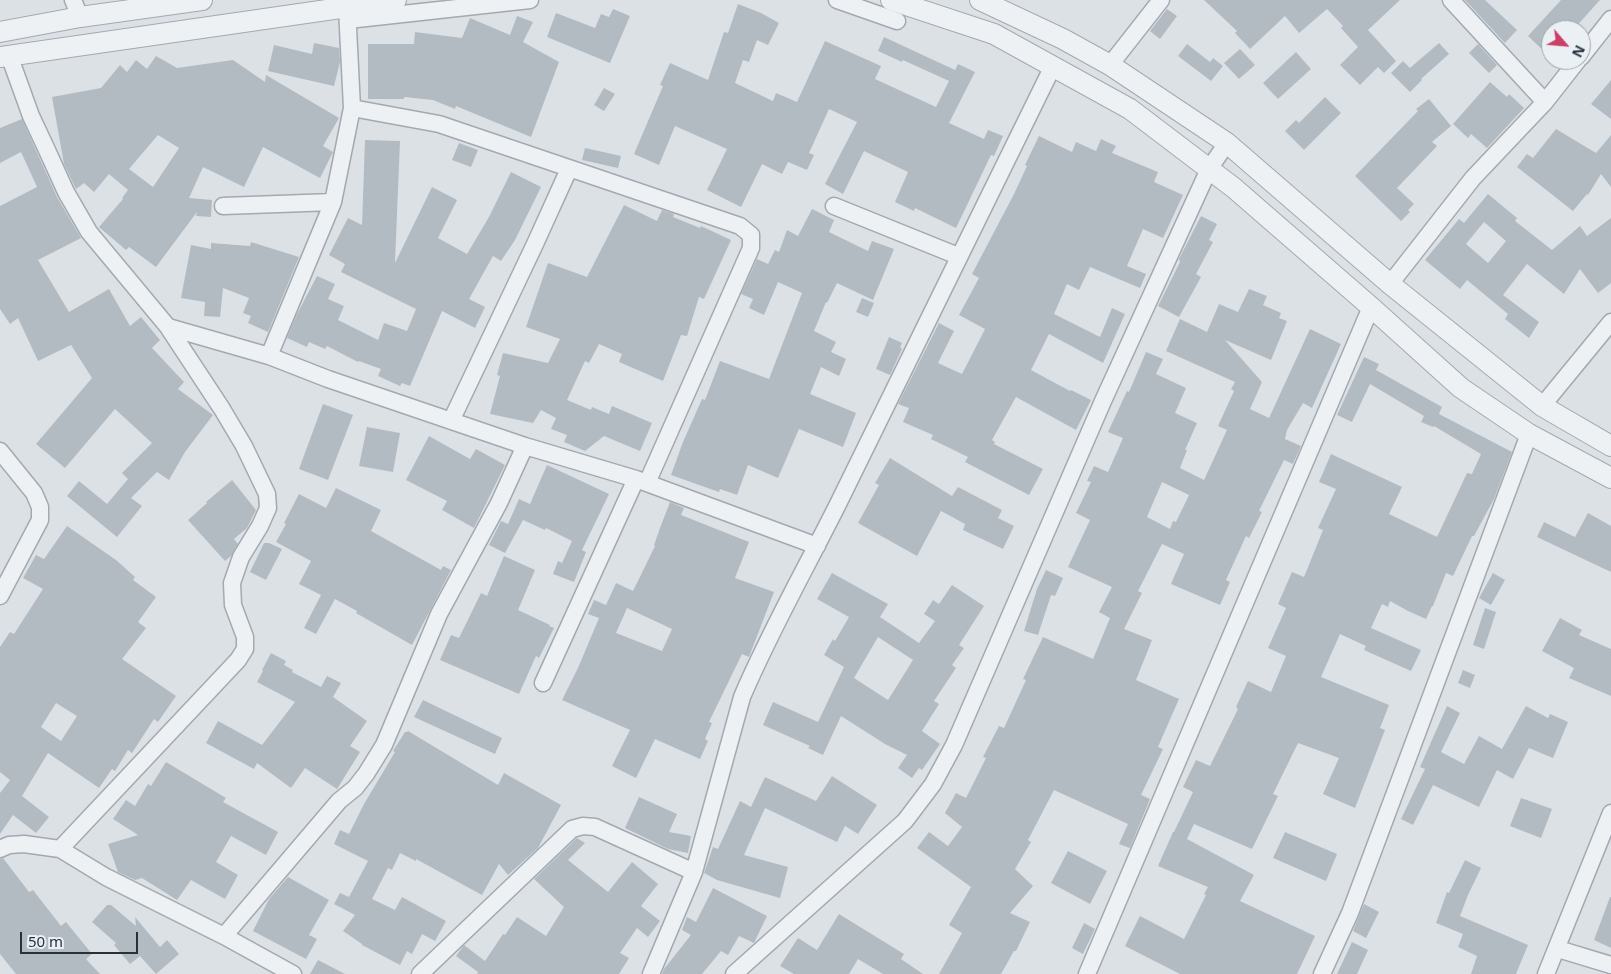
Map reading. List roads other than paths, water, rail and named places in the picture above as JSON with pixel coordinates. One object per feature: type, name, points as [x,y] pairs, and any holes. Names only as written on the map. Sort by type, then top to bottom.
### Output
[{"type":"street","points":[[0,32],[77,8],[202,0]]},
{"type":"street","points":[[348,14],[396,0]]},
{"type":"street","points":[[60,848],[238,660],[245,649],[245,637],[233,605],[232,582],[241,557],[260,526],[268,508],[267,494],[231,424],[168,328],[89,232],[66,192],[5,56],[348,14],[530,0]]},
{"type":"street","points":[[837,0],[898,21]]},
{"type":"street","points":[[891,0],[994,34],[1130,109],[1234,188],[1372,307],[1461,388],[1529,434],[1611,478]]},
{"type":"street","points":[[980,0],[1110,65],[1227,143],[1390,284],[1542,406],[1611,446]]},
{"type":"street","points":[[1110,65],[1161,0]]},
{"type":"street","points":[[1451,0],[1545,102]]},
{"type":"street","points":[[269,356],[333,202],[352,108],[348,14]]},
{"type":"street","points":[[1591,44],[1611,19]]},
{"type":"street","points":[[651,974],[694,872],[742,697],[752,673],[817,546],[1053,66]]},
{"type":"street","points":[[1390,284],[1474,178],[1545,102],[1570,70]]},
{"type":"street","points":[[352,108],[439,124],[740,226],[751,235],[751,248],[642,481],[543,683]]},
{"type":"street","points":[[734,974],[905,821],[933,784],[954,745],[1103,401],[1209,169],[1227,143]]},
{"type":"street","points":[[451,421],[536,244],[569,169]]},
{"type":"street","points":[[223,206],[333,202]]},
{"type":"street","points":[[834,206],[958,256]]},
{"type":"street","points":[[1087,974],[1372,307]]},
{"type":"street","points":[[1542,406],[1611,322]]},
{"type":"street","points":[[168,328],[269,356],[328,379],[525,446],[642,481],[817,546]]},
{"type":"street","points":[[1322,974],[1350,913],[1529,434]]},
{"type":"street","points":[[224,936],[371,767],[384,745],[439,614],[499,503],[525,446]]},
{"type":"street","points":[[0,450],[34,492],[40,507],[40,520],[0,596]]},
{"type":"street","points":[[1546,974],[1558,949],[1611,813]]},
{"type":"street","points":[[420,974],[572,829],[583,826],[595,827],[694,872]]},
{"type":"street","points":[[0,849],[8,845],[24,844],[60,848],[106,877],[224,936],[293,974]]},
{"type":"street","points":[[1558,949],[1611,965]]}]
